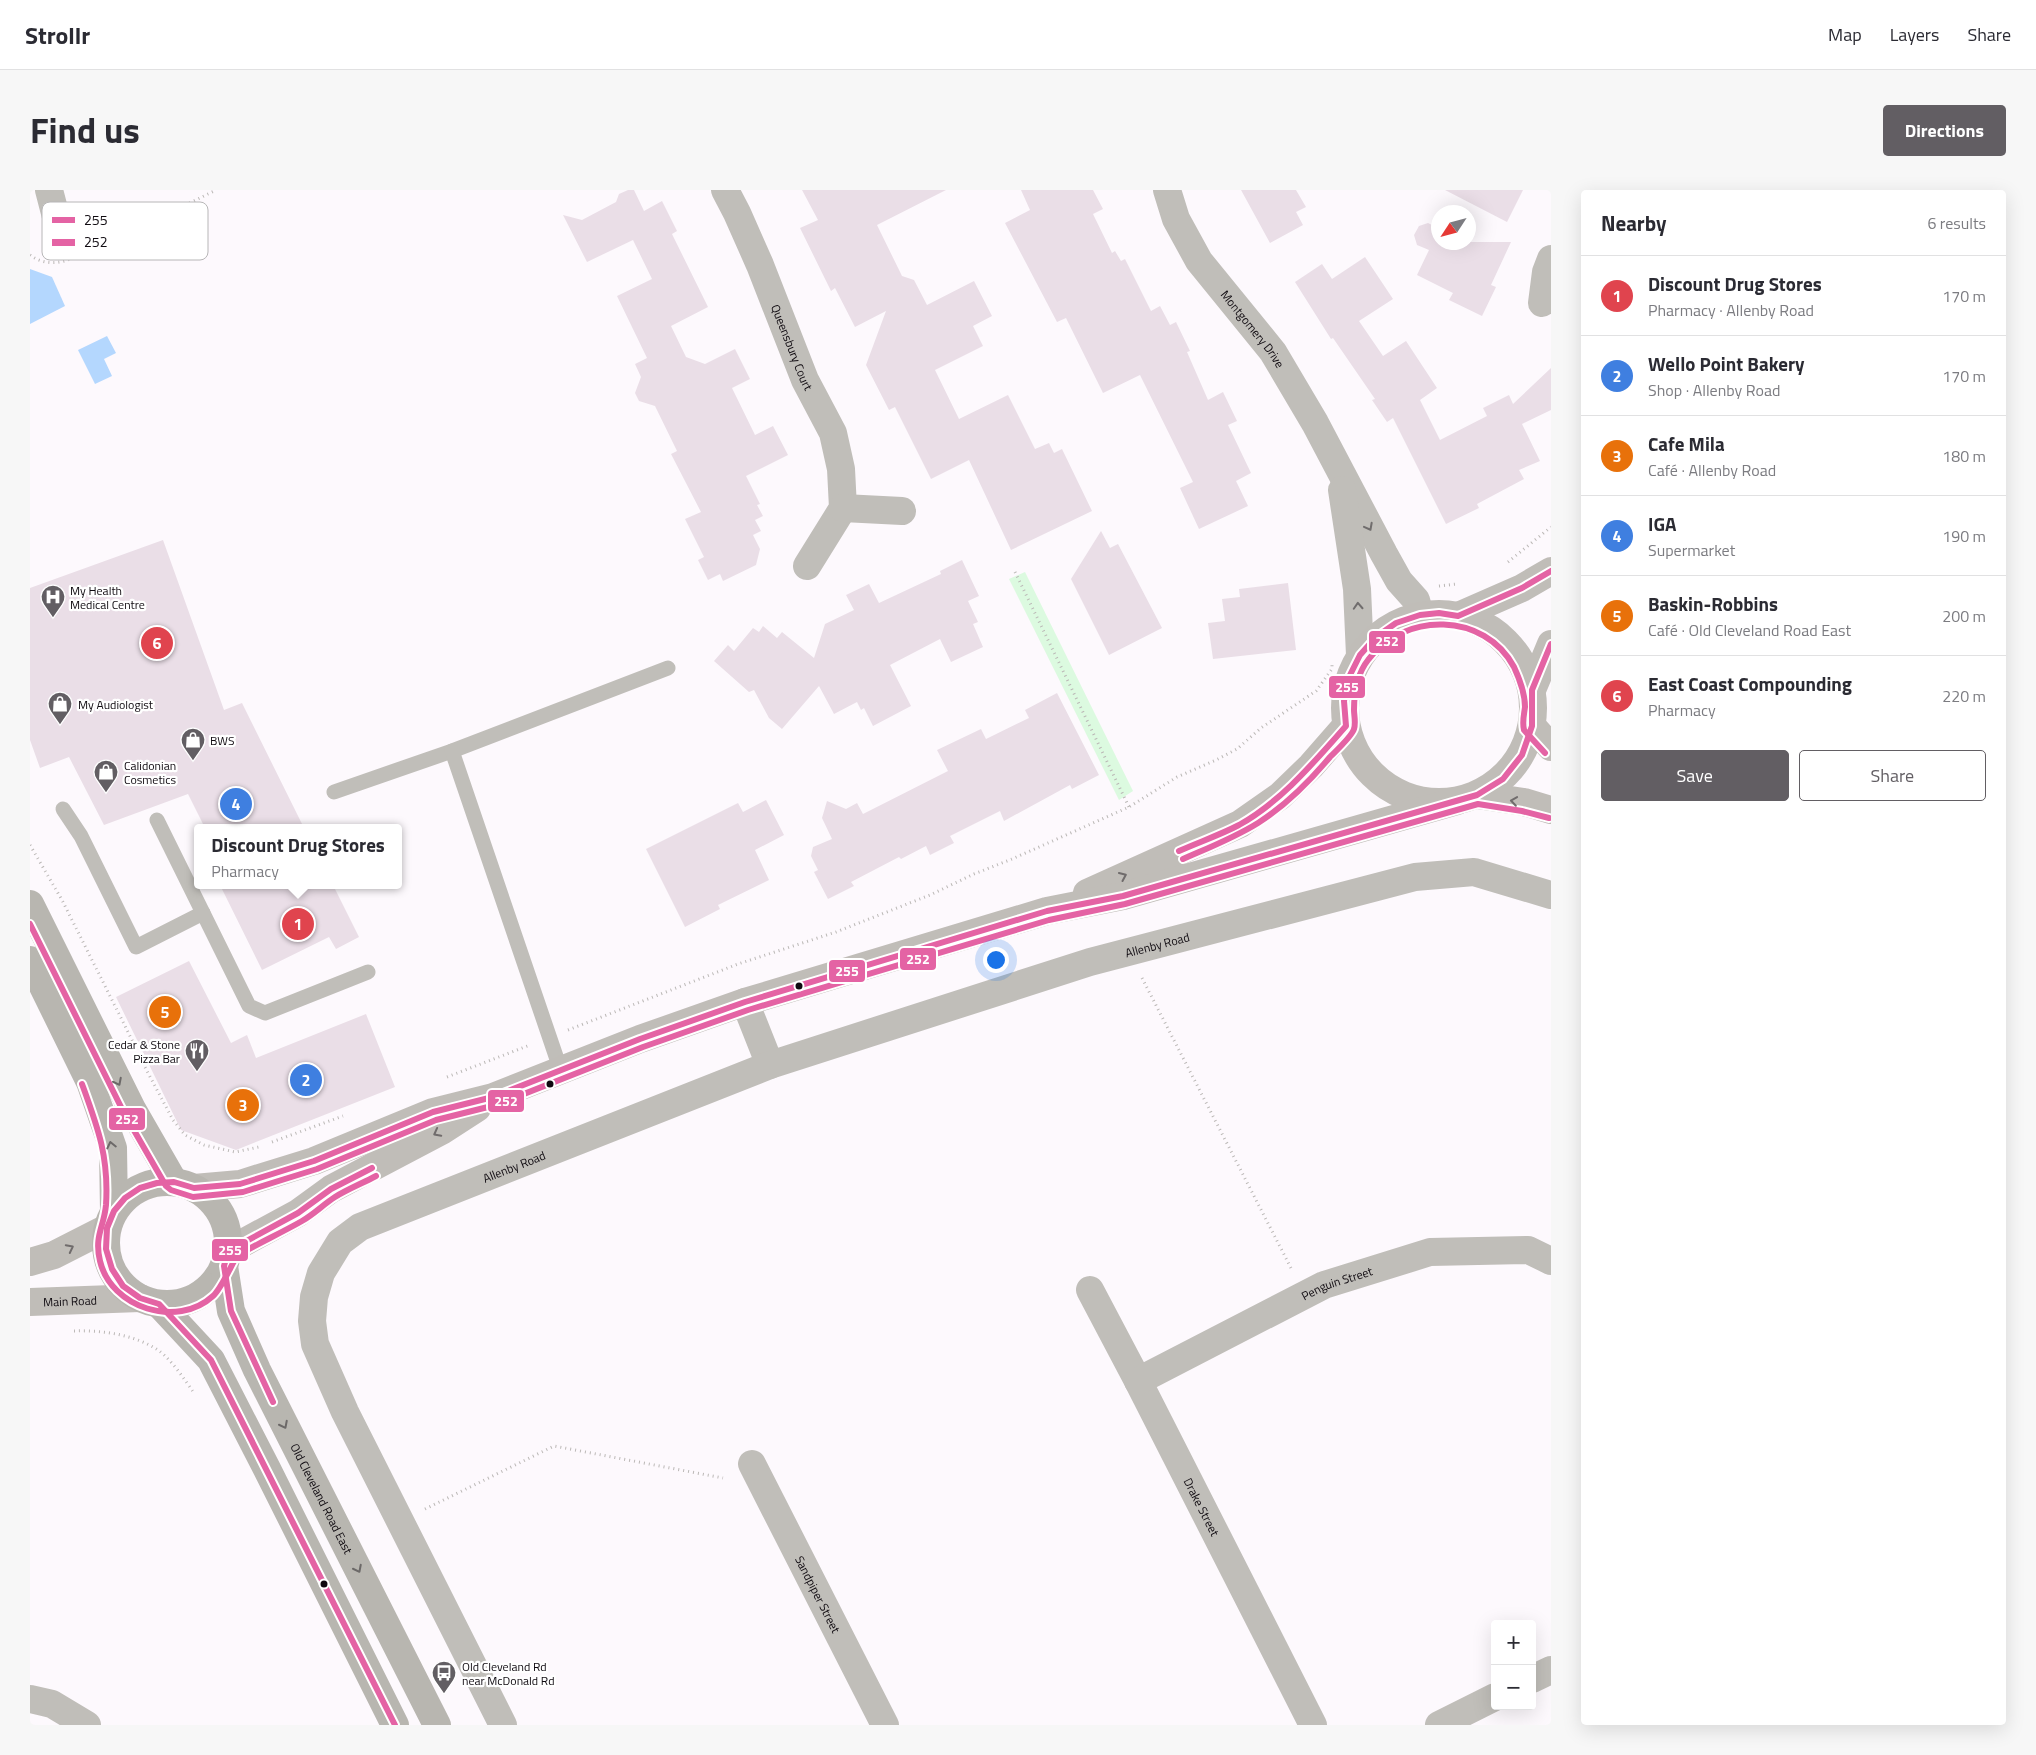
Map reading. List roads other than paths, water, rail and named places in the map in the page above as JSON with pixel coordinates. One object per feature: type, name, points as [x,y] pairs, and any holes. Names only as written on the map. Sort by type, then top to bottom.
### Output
[{"type":"main road","points":[[1458,616],[1522,588],[1551,571]]},
{"type":"main road","points":[[30,1262],[54,1255],[111,1220],[125,1198],[140,1188],[156,1182],[184,1185],[240,1184],[314,1161],[433,1112],[493,1097],[640,1039],[745,1002],[1047,911],[1123,896],[1467,798],[1503,779],[1522,755],[1532,726],[1534,708],[1532,690],[1522,664],[1506,641],[1484,625],[1458,616],[1439,613],[1420,615],[1396,623],[1376,637],[1360,655],[1349,677],[1344,701],[1346,726],[1356,754],[1374,777],[1398,794],[1427,802],[1467,798],[1524,802],[1551,810]]},
{"type":"main road","points":[[1532,690],[1551,644]]},
{"type":"main road","points":[[1047,911],[1240,824],[1280,796],[1311,766],[1346,726]]},
{"type":"main road","points":[[1532,726],[1551,747]]},
{"type":"main road","points":[[30,904],[132,1109],[184,1185],[210,1199],[221,1214],[228,1232],[226,1258],[214,1283],[198,1296],[179,1303],[150,1301]]},
{"type":"main road","points":[[30,960],[90,1082],[113,1148],[111,1220],[106,1249],[112,1269],[123,1286],[150,1301],[211,1360],[395,1725]]},
{"type":"main road","points":[[226,1258],[298,1213],[331,1189],[443,1130],[493,1097]]},
{"type":"main road","name":"Old Cleveland Road East","points":[[226,1258],[231,1311],[257,1370],[437,1725]]},
{"type":"main road","name":"Main Road","points":[[30,1302],[150,1301]]},
{"type":"street","name":"Queensbury Court","points":[[725,190],[760,265],[805,380],[833,433],[841,469],[843,508]]},
{"type":"street","name":"Montgomery Drive","points":[[1167,190],[1176,219],[1199,261],[1273,352],[1315,424],[1399,581],[1416,600],[1420,615]]},
{"type":"street","points":[[1542,303],[1546,272],[1551,259]]},
{"type":"street","name":"Montgomery Drive","points":[[1338,468],[1357,589],[1360,655]]},
{"type":"street","points":[[807,566],[843,508],[902,511]]},
{"type":"street","name":"Allenby Road","points":[[503,1725],[345,1412],[315,1344],[312,1322],[314,1297],[321,1273],[340,1242],[360,1227],[770,1065],[1090,962],[1415,877],[1474,872],[1551,895]]},
{"type":"street","points":[[745,1002],[770,1065]]},
{"type":"street","name":"Penguin Street","points":[[1138,1381],[1324,1285],[1430,1252],[1528,1250],[1551,1261]]},
{"type":"street","name":"Drake Street","points":[[1090,1290],[1313,1725]]},
{"type":"street","name":"Sandpiper Street","points":[[752,1464],[885,1725]]},
{"type":"street","points":[[1536,1677],[1551,1670]]},
{"type":"street","points":[[30,1699],[52,1704],[87,1725]]},
{"type":"street","points":[[1439,1725],[1491,1699]]},
{"type":"lane","points":[[334,792],[452,751],[668,668]]},
{"type":"lane","points":[[452,751],[561,1071]]},
{"type":"lane","points":[[63,809],[81,836],[136,947],[203,913]]},
{"type":"lane","points":[[157,820],[249,1006],[265,1013],[368,972]]},
{"type":"water","points":[[30,269],[52,277],[65,306],[30,324]]},
{"type":"water","points":[[107,336],[116,353],[104,359],[112,376],[95,384],[78,350]]},
{"type":"place","name":"My Health Medical Centre","points":[[53,618]]},
{"type":"place","name":"East Coast Compounding","points":[[157,643]]},
{"type":"place","name":"My Audiologist","points":[[60,725]]},
{"type":"place","name":"BWS","points":[[193,761]]},
{"type":"place","name":"Calidonian Cosmetics","points":[[106,793]]},
{"type":"place","name":"IGA","points":[[236,804]]},
{"type":"place","name":"Discount Drug Stores","points":[[298,924]]},
{"type":"place","name":"Baskin-Robbins","points":[[165,1012]]},
{"type":"place","name":"Cedar & Stone Pizza Bar","points":[[197,1072]]},
{"type":"place","name":"Wello Point Bakery","points":[[306,1080]]},
{"type":"place","name":"Cafe Mila","points":[[243,1105]]},
{"type":"place","name":"Old Cleveland Rd near McDonald Rd","points":[[444,1694]]}]
